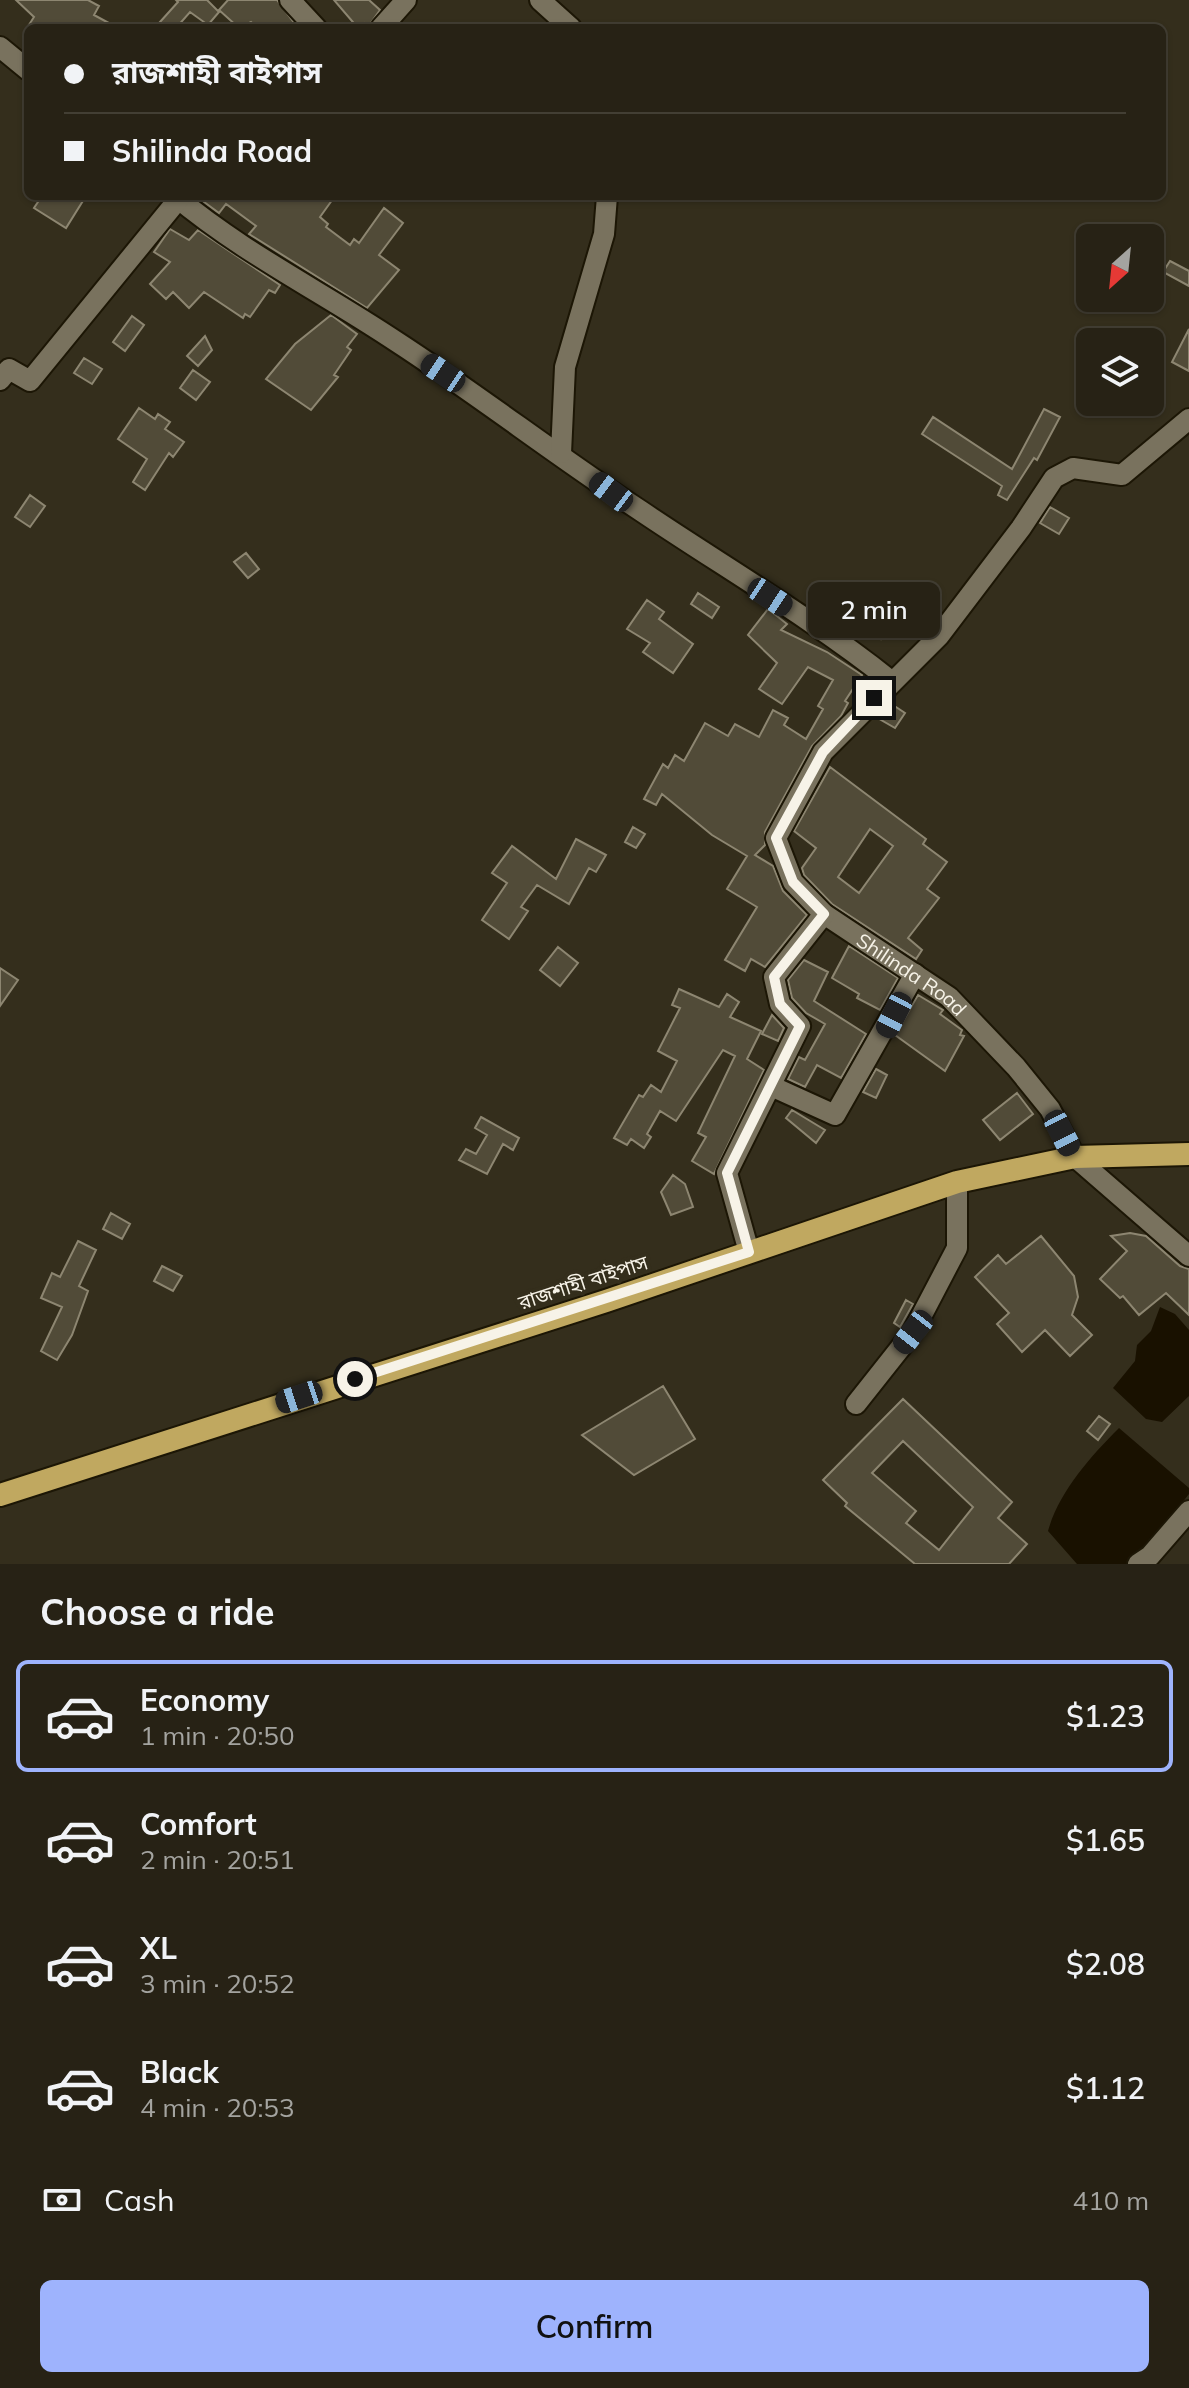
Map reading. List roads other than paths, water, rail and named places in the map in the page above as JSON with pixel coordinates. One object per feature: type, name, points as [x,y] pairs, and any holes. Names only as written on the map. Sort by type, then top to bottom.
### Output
[{"type":"highway","name":"রাজশাহী বাইপাস","points":[[0,1495],[957,1182],[1075,1157],[1189,1154]]},
{"type":"street","points":[[290,0],[312,24]]},
{"type":"street","points":[[385,24],[406,0]]},
{"type":"street","points":[[540,0],[567,24]]},
{"type":"street","points":[[0,47],[24,67]]},
{"type":"street","points":[[0,380],[9,369],[30,381],[176,200]]},
{"type":"street","points":[[182,200],[561,453],[623,500],[846,645],[891,681]]},
{"type":"street","points":[[561,453],[565,367],[604,234],[607,200]]},
{"type":"street","name":"Shilinda Road","points":[[1075,1157],[1050,1109],[1016,1067],[949,997],[824,914],[793,882],[776,838],[823,752],[939,636],[1054,478],[1073,468],[1122,475],[1189,419]]},
{"type":"street","points":[[749,1252],[727,1173],[800,1026],[780,1004],[774,977],[824,914]]},
{"type":"street","points":[[771,1086],[835,1115],[915,974]]},
{"type":"street","points":[[1075,1157],[1189,1256]]},
{"type":"street","points":[[856,1404],[913,1332],[957,1248],[957,1182]]},
{"type":"street","points":[[1138,1564],[1150,1556],[1189,1511]]}]
